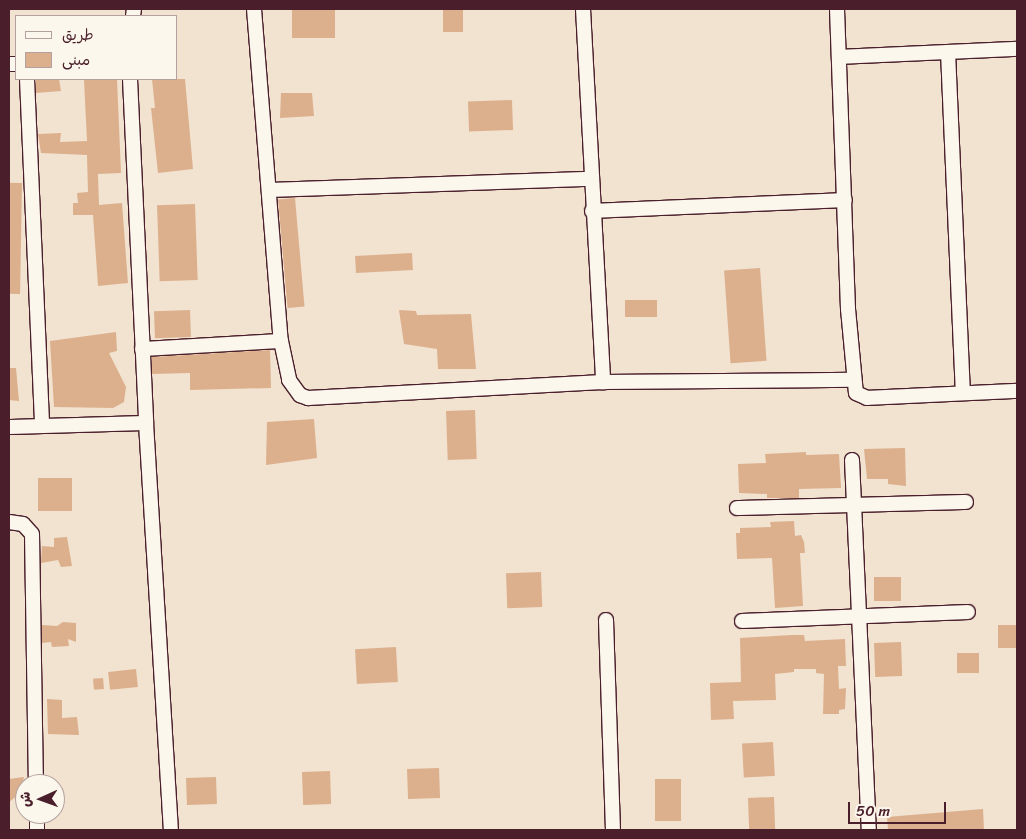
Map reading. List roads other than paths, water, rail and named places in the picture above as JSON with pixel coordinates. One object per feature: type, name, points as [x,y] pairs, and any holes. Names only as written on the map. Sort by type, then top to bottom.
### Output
[{"type":"street","points":[[254,9],[281,341],[289,380],[300,395],[308,398],[603,382],[853,380]]},
{"type":"street","points":[[583,9],[592,211],[603,382]]},
{"type":"street","points":[[836,9],[853,380],[856,393],[862,398],[1017,391]]},
{"type":"street","points":[[839,57],[1017,49]]},
{"type":"street","points":[[948,52],[963,392]]},
{"type":"street","points":[[27,80],[42,425]]},
{"type":"street","points":[[130,80],[146,423],[171,830]]},
{"type":"street","points":[[269,190],[591,179]]},
{"type":"street","points":[[592,211],[845,200]]},
{"type":"street","points":[[142,349],[281,341]]},
{"type":"street","points":[[9,427],[146,423]]},
{"type":"street","points":[[852,460],[869,830]]},
{"type":"street","points":[[737,508],[966,502]]},
{"type":"street","points":[[9,522],[23,524],[32,534],[36,774]]},
{"type":"street","points":[[742,621],[968,612]]},
{"type":"street","points":[[606,620],[613,830]]}]
